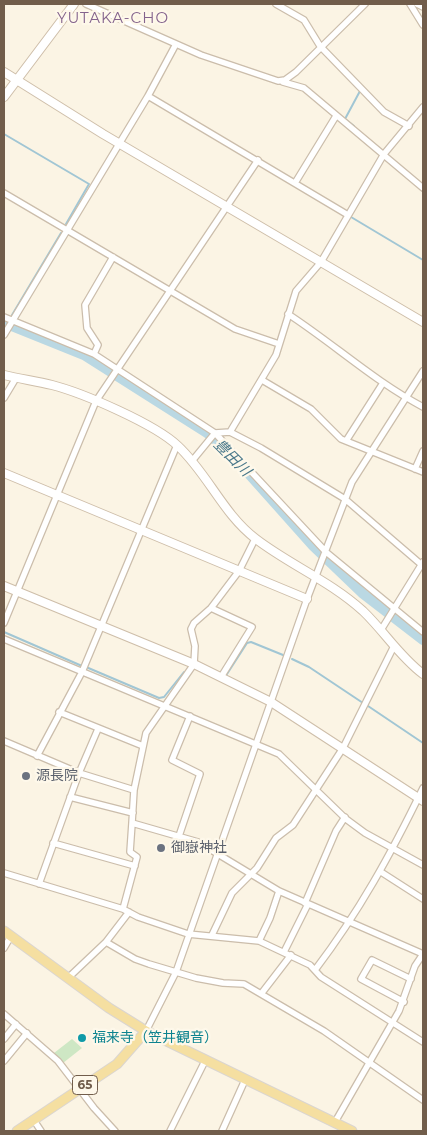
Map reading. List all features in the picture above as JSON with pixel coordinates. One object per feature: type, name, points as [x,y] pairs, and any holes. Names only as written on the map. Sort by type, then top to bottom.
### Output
[{"type":"main road","points":[[8,933],[109,1008],[146,1031],[337,1126],[352,1131]]},
{"type":"main road","name":"65","points":[[17,1131],[118,1064],[146,1031]]},
{"type":"street","points":[[4,97],[74,4]]},
{"type":"street","points":[[86,4],[215,61],[304,88],[423,188]]},
{"type":"street","points":[[276,4],[304,20],[320,46],[384,112],[408,126]]},
{"type":"street","points":[[278,80],[285,80],[296,72],[364,4]]},
{"type":"street","points":[[410,4],[423,25]]},
{"type":"street","points":[[418,4],[423,7]]},
{"type":"street","points":[[4,335],[148,96],[176,44]]},
{"type":"street","points":[[4,72],[119,144],[423,322]]},
{"type":"street","points":[[148,96],[348,215]]},
{"type":"street","points":[[230,432],[276,355],[296,291],[321,262],[384,154],[423,107]]},
{"type":"street","points":[[295,183],[336,116]]},
{"type":"street","points":[[4,623],[96,401],[258,160]]},
{"type":"street","points":[[4,193],[170,292],[236,328],[279,344]]},
{"type":"street","points":[[94,354],[98,345],[87,328],[85,304],[113,257]]},
{"type":"street","points":[[288,314],[383,383],[423,407]]},
{"type":"street","points":[[4,317],[94,354],[215,432],[325,552],[423,632]]},
{"type":"street","points":[[146,1031],[176,972],[307,599],[353,478],[423,370]]},
{"type":"street","points":[[4,375],[66,389],[96,401],[152,429],[178,445],[232,516],[255,539],[343,594],[423,674]]},
{"type":"street","points":[[4,398],[16,378]]},
{"type":"street","points":[[262,380],[311,410],[346,441],[423,472]]},
{"type":"street","points":[[346,441],[383,383]]},
{"type":"street","points":[[215,432],[230,432],[261,448],[345,499],[423,564],[381,630]]},
{"type":"street","points":[[192,461],[215,432]]},
{"type":"street","points":[[37,756],[84,668],[178,445]]},
{"type":"street","points":[[415,469],[423,451]]},
{"type":"street","points":[[4,473],[307,599]]},
{"type":"street","points":[[68,978],[106,942],[126,911],[137,857],[130,852],[134,790],[146,733],[194,664],[195,646],[192,629],[194,622],[211,608],[239,571],[255,539]]},
{"type":"street","points":[[4,586],[194,664],[271,702],[421,799]]},
{"type":"street","points":[[211,608],[252,627],[221,677]]},
{"type":"street","points":[[4,639],[84,668],[164,705],[279,754],[345,817],[365,833],[423,865]]},
{"type":"street","points":[[212,935],[232,893],[251,874],[269,848],[293,825],[302,808],[343,748],[394,646]]},
{"type":"street","points":[[59,712],[143,746]]},
{"type":"street","points":[[179,836],[200,778],[200,774],[172,760],[190,716]]},
{"type":"street","points":[[39,884],[79,773],[98,729]]},
{"type":"street","points":[[4,741],[79,773],[134,790]]},
{"type":"street","points":[[315,970],[350,922],[380,872],[421,799],[423,788]]},
{"type":"street","points":[[70,797],[133,813]]},
{"type":"street","points":[[261,994],[287,954],[336,831],[345,817]]},
{"type":"street","points":[[132,823],[198,842],[279,892],[423,954],[410,979],[404,1002],[369,1062],[337,1126]]},
{"type":"street","points":[[53,843],[135,866]]},
{"type":"street","points":[[380,872],[423,900]]},
{"type":"street","points":[[4,873],[126,911],[188,934],[259,941],[310,964],[321,977],[423,1042]]},
{"type":"street","points":[[259,941],[269,921],[279,892]]},
{"type":"street","points":[[4,948],[8,933]]},
{"type":"street","points":[[106,942],[135,959],[176,972],[223,983],[244,984],[324,1031],[423,1100]]},
{"type":"street","points":[[404,1002],[361,979],[372,960],[410,979]]},
{"type":"street","points":[[4,1014],[58,1061],[115,1131]]},
{"type":"street","points":[[4,1038],[16,1024]]},
{"type":"street","points":[[4,1061],[27,1033]]},
{"type":"street","points":[[170,1131],[206,1061]]},
{"type":"street","points":[[222,1131],[246,1080]]},
{"type":"street","points":[[33,1119],[41,1131]]},
{"type":"green space","points":[[72,1039],[82,1048],[63,1063],[54,1053]]},
{"type":"waterway","points":[[354,126],[345,119],[359,90]]},
{"type":"waterway","points":[[4,134],[89,184],[66,224]]},
{"type":"waterway","points":[[351,217],[423,260]]},
{"type":"waterway","points":[[12,315],[61,233]]},
{"type":"waterway","name":"豊田川","points":[[4,323],[7,324],[8,322]]},
{"type":"waterway","name":"豊田川","points":[[7,324],[84,355],[207,433],[231,454],[313,546],[362,593],[423,640]]},
{"type":"waterway","points":[[4,632],[82,666]]},
{"type":"waterway","points":[[227,674],[247,643],[251,642],[283,655]]},
{"type":"waterway","points":[[292,659],[309,667],[363,703]]},
{"type":"waterway","points":[[86,667],[159,698],[164,697],[184,672]]},
{"type":"waterway","points":[[368,706],[423,743]]},
{"type":"place","name":"源長院","points":[[26,776]]},
{"type":"place","name":"御嶽神社","points":[[161,848]]},
{"type":"place","name":"福来寺（笠井観音）","points":[[82,1038]]},
{"type":"district","name":"YUTAKA-CHO","points":[[113,19]]}]
